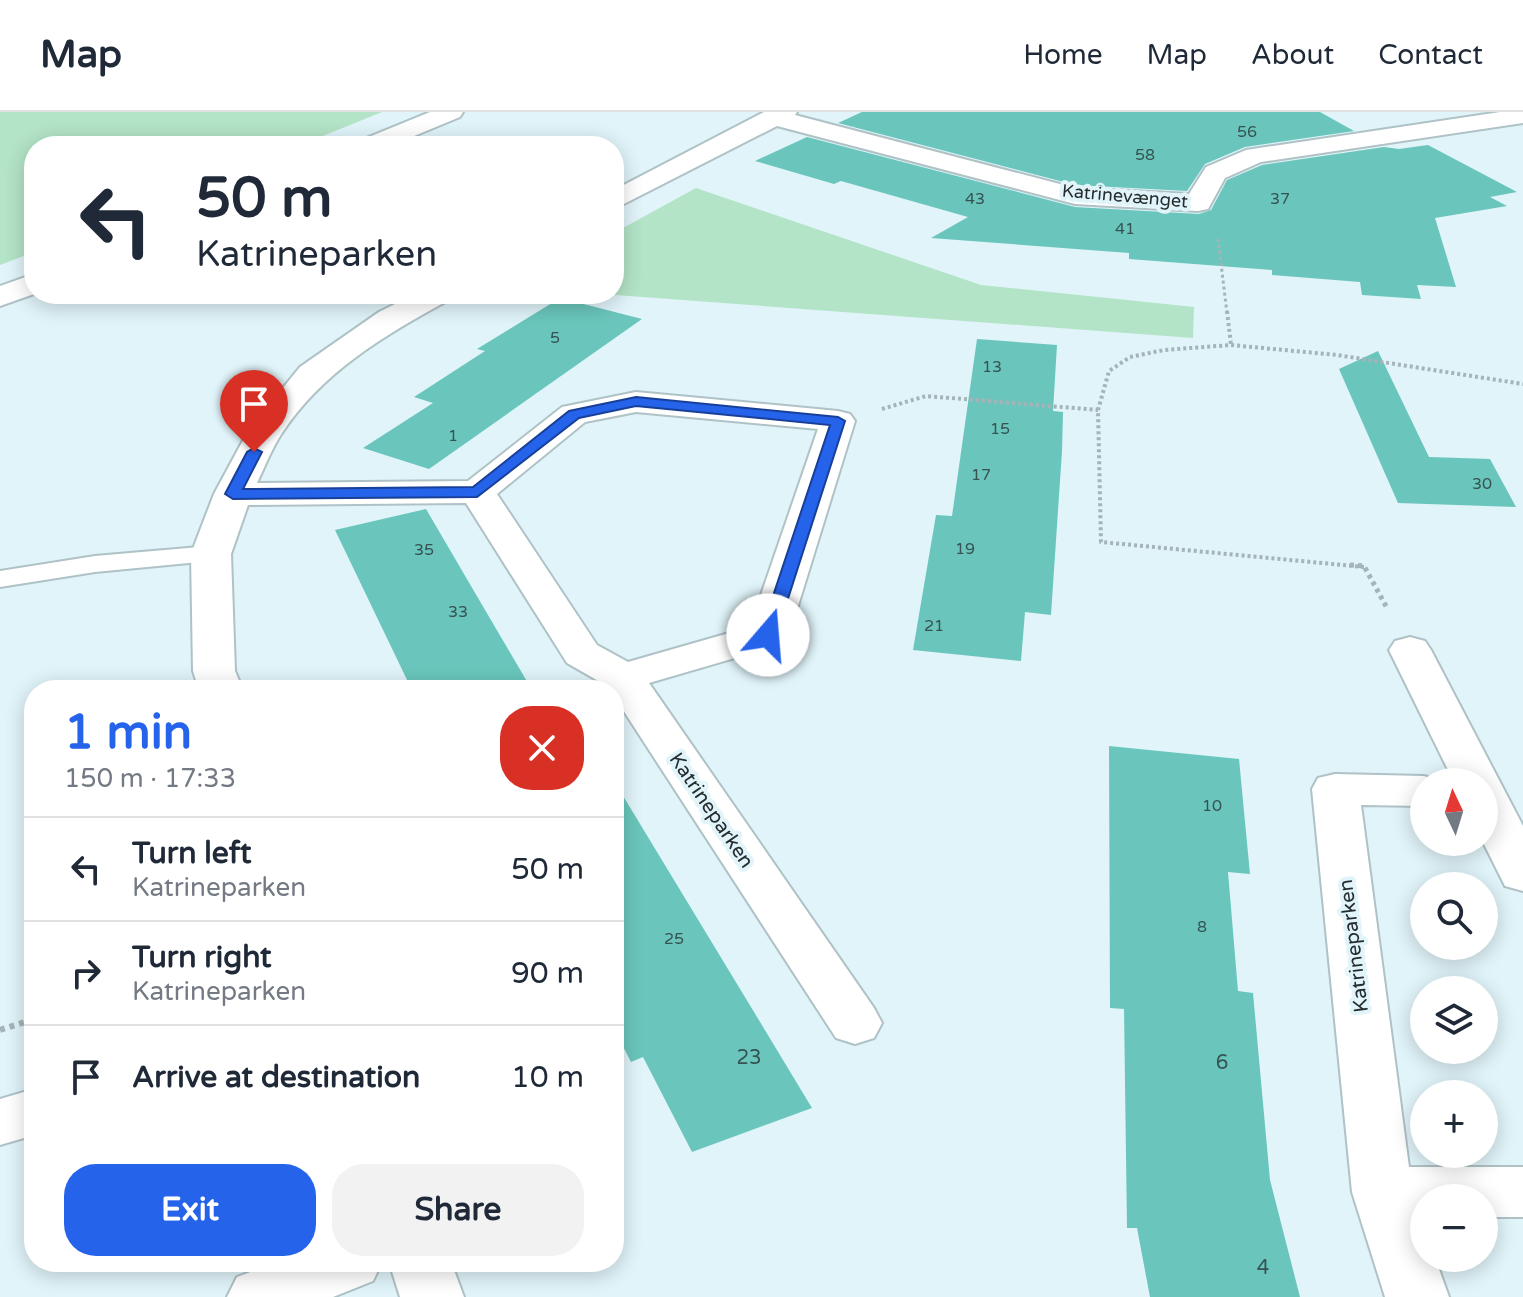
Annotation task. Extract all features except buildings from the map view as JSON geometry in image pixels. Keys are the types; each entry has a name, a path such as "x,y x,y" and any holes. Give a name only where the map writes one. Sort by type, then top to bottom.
{"street":[{"path":"392,136 451,112"},
{"path":"624,196 779,114"},
{"name":"Katrinevænget","path":"779,114 1075,196 1198,203 1215,173 1255,155 1523,116"},
{"path":"0,297 24,287"},
{"path":"217,680 214,671 211,554 233,494 265,431 312,374 390,319 419,304"},
{"path":"233,494 477,492 574,414 636,402 838,421 768,635 623,677"},
{"name":"Katrineparken","path":"477,492 582,654 623,677 855,1023"},
{"path":"1410,650 1470,768"},
{"name":"Katrineparken","path":"1410,791 1335,789 1382,1192 1417,1297"},
{"path":"1498,824 1523,874"},
{"path":"0,1122 24,1115"},
{"path":"1382,1192 1523,1192"},
{"path":"259,1297 325,1272"},
{"path":"423,1272 432,1297"}],"lane":[{"path":"0,579 95,564 211,554"}],"path":[{"path":"1198,203 1216,222 1231,345"},
{"path":"1410,650 1364,566 1101,542 1098,410 1109,371 1130,357 1164,350 1231,345 1337,355 1523,384"},
{"path":"838,421 926,396 1098,410"},
{"path":"0,1030 24,1022"}],"green space":[{"path":"0,112 382,112 323,136 24,136 24,256 0,265"},
{"path":"696,188 981,285 1194,307 1193,338 624,296 624,228"}],"route":[{"path":"254,452 233,494 477,492 574,414 636,402 838,421 768,635"}]}
